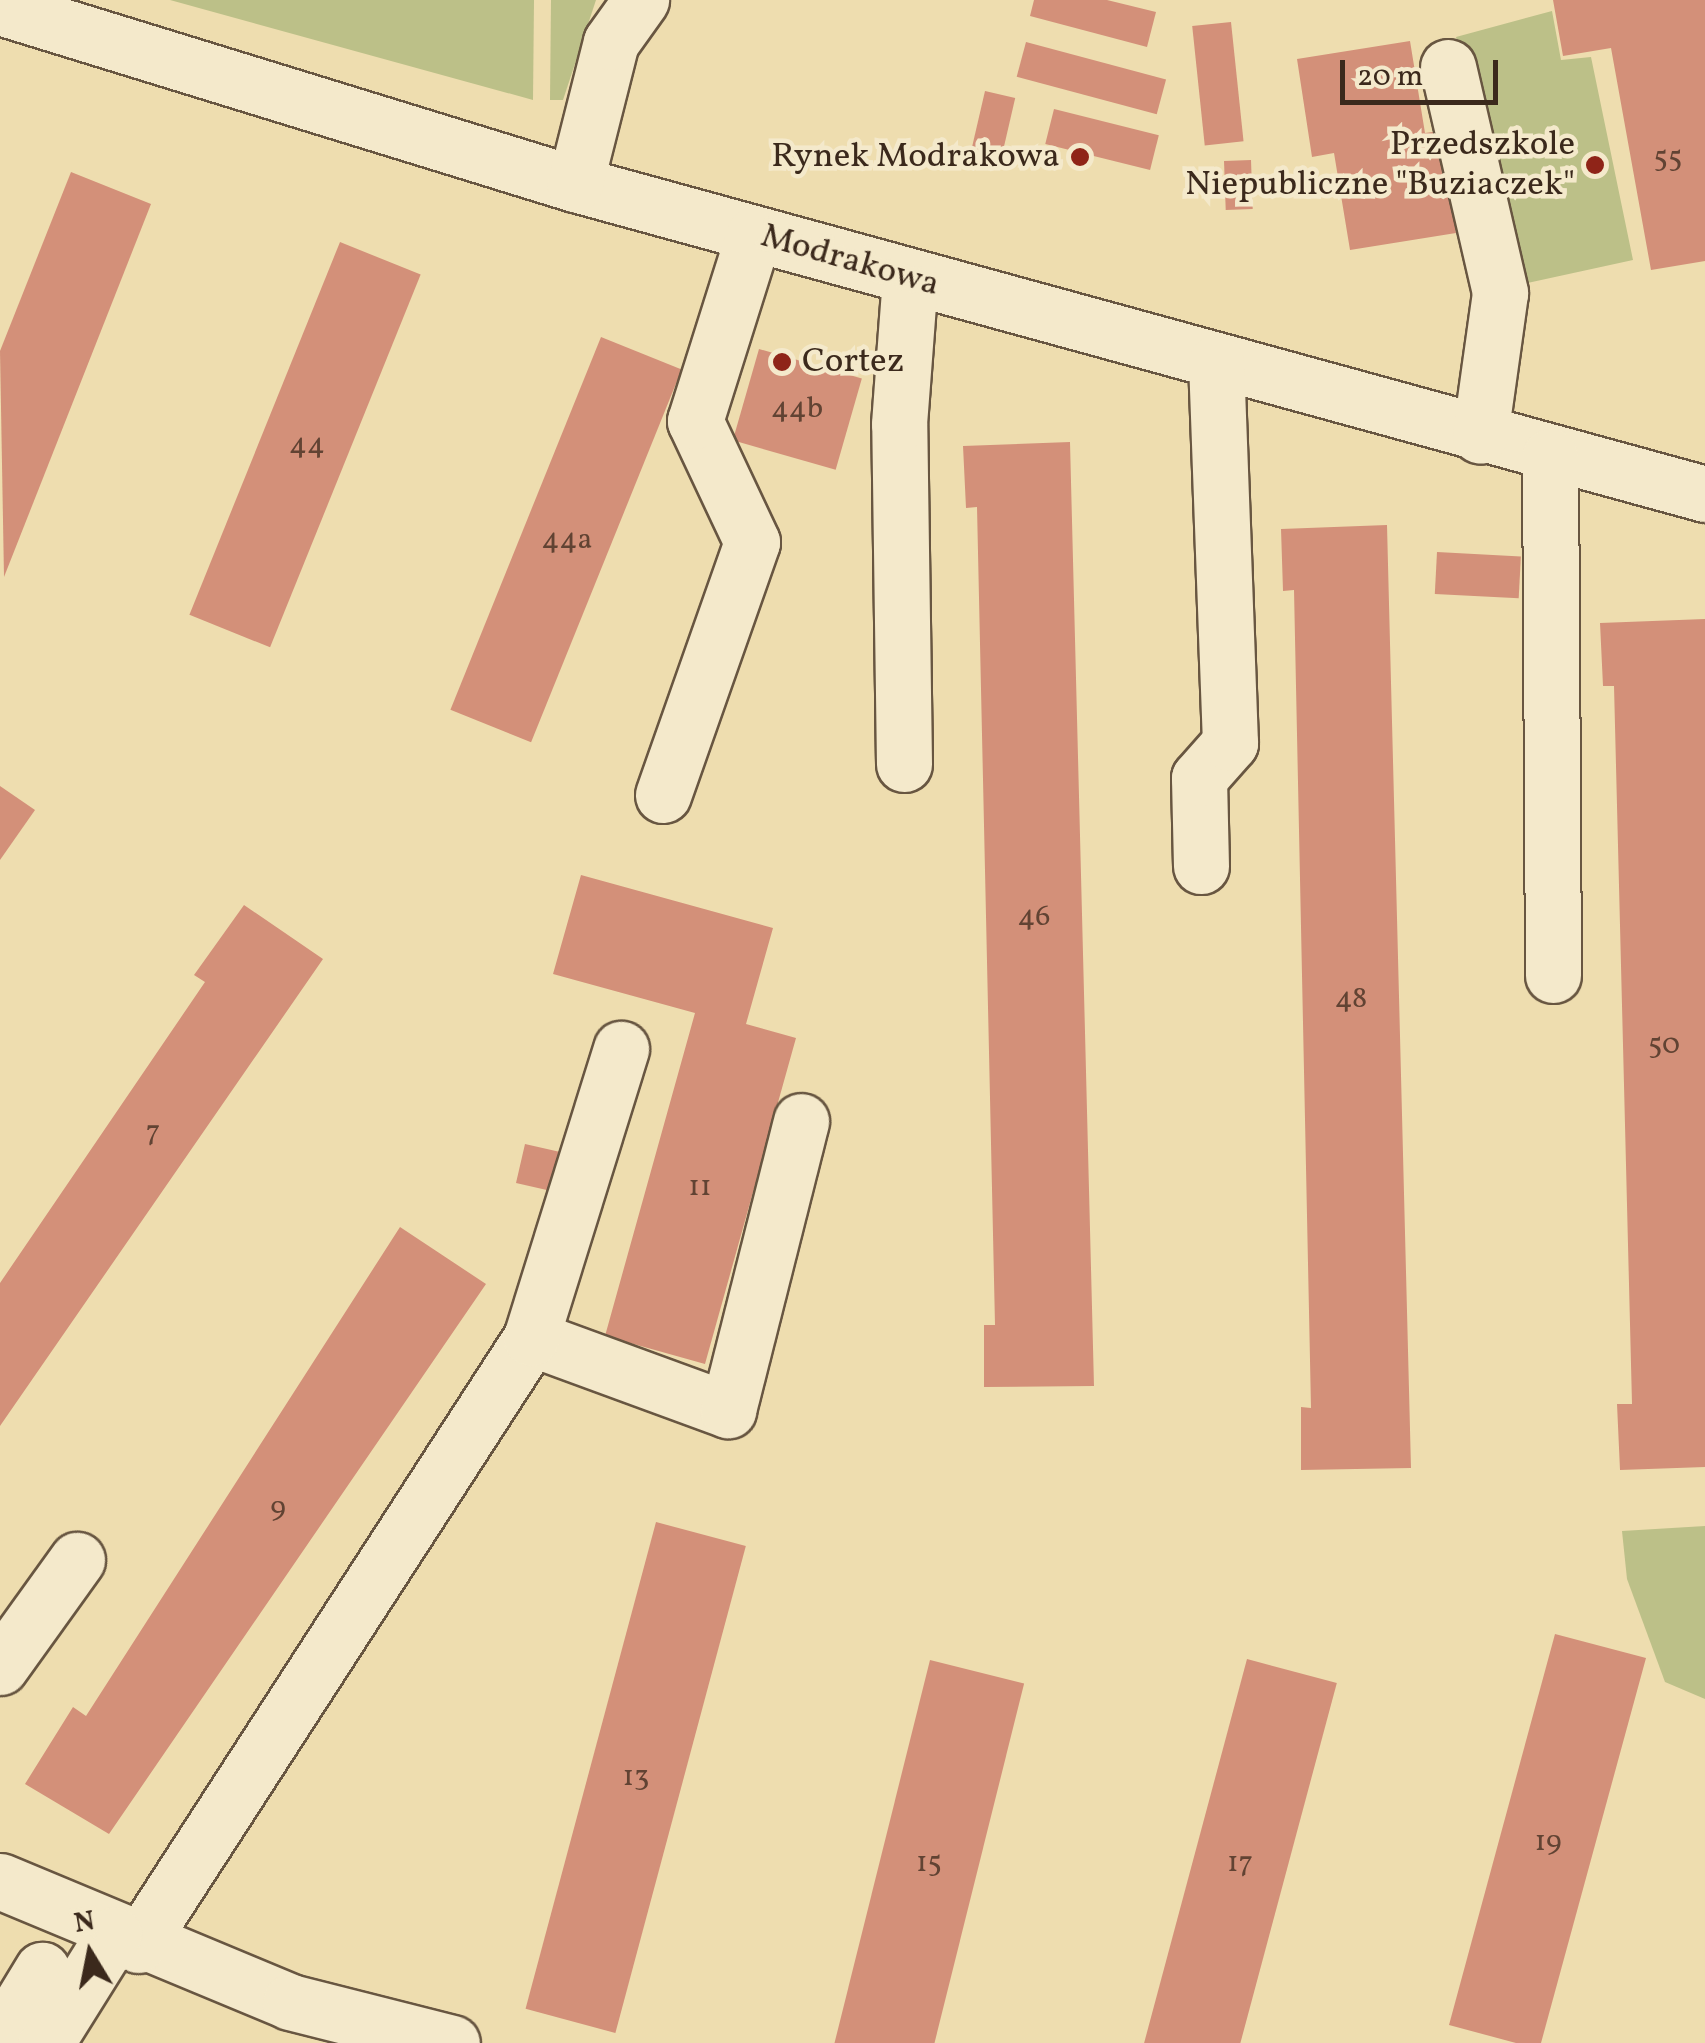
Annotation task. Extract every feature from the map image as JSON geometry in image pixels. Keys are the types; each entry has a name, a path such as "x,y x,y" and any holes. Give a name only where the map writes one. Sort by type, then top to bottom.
{"street":[{"path":"576,184 611,42 641,0"},
{"name":"Modrakowa","path":"0,7 576,184 1550,456 1705,494"},
{"path":"1448,66 1500,293 1480,436"},
{"path":"663,795 752,542 696,421 754,234"},
{"path":"904,764 899,424 910,277"},
{"path":"1201,866 1199,778 1230,742 1216,362"},
{"path":"1550,456 1553,975"},
{"path":"46,2043 126,1940 531,1338 621,1049"},
{"path":"531,1338 728,1410 800,1122"},
{"path":"0,1667 76,1560"},
{"path":"0,1881 126,1940 290,2002 452,2043"},
{"path":"0,2038 42,1970"}],"green space":[{"path":"170,0 534,0 533,100"},
{"path":"551,0 596,0 563,100 550,100"},
{"path":"1552,11 1561,60 1591,57 1633,260 1518,285 1456,37"},
{"path":"1705,1526 1705,1699 1665,1682 1627,1579 1622,1531"}],"building":[{"path":"1034,0 1107,0 1156,12 1147,47 1030,16"},
{"path":"1553,0 1705,0 1705,261 1651,270 1611,48 1563,56"},
{"path":"1231,22 1244,141 1205,145 1192,26"},
{"path":"1410,41 1425,133 1440,131 1456,233 1350,250 1334,153 1312,157 1297,59"},
{"path":"1026,42 1166,80 1157,114 1017,77"},
{"path":"985,91 1015,98 999,170 968,163"},
{"path":"1054,109 1159,135 1150,170 1045,144"},
{"path":"1251,160 1253,209 1226,210 1224,161"},
{"path":"71,172 151,204 4,577 0,351"},
{"path":"340,242 421,275 270,647 189,615"},
{"path":"601,337 682,370 531,742 450,710"},
{"path":"759,349 862,378 836,470 733,440"},
{"path":"1070,442 1094,1386 984,1387 984,1325 995,1325 977,507 966,508 963,446"},
{"path":"1387,525 1411,1468 1301,1470 1301,1407 1311,1408 1294,590 1283,591 1281,529"},
{"path":"1437,552 1521,556 1519,598 1435,594"},
{"path":"1705,619 1705,1467 1620,1470 1617,1404 1632,1404 1614,686 1603,686 1600,623"},
{"path":"0,786 35,810 0,860"},
{"path":"581,875 773,928 746,1024 796,1038 705,1364 605,1336 695,1013 553,974"},
{"path":"244,905 323,959 0,1426 0,1283 205,982 194,975"},
{"path":"525,1144 559,1152 550,1191 516,1183"},
{"path":"400,1227 486,1284 109,1834 25,1784 73,1707 86,1716"},
{"path":"656,1522 746,1546 615,2033 526,2009"},
{"path":"1555,1634 1646,1658 1541,2043 1516,2043 1449,2025"},
{"path":"1247,1659 1337,1683 1240,2043 1144,2043"},
{"path":"930,1660 1024,1683 934,2043 835,2043"}],"place":[{"name":"Rynek Modrakowa","path":"1080,157"},
{"name":"Przedszkole Niepubliczne \"Buziaczek\"","path":"1595,165"},
{"name":"Cortez","path":"782,362"}]}
